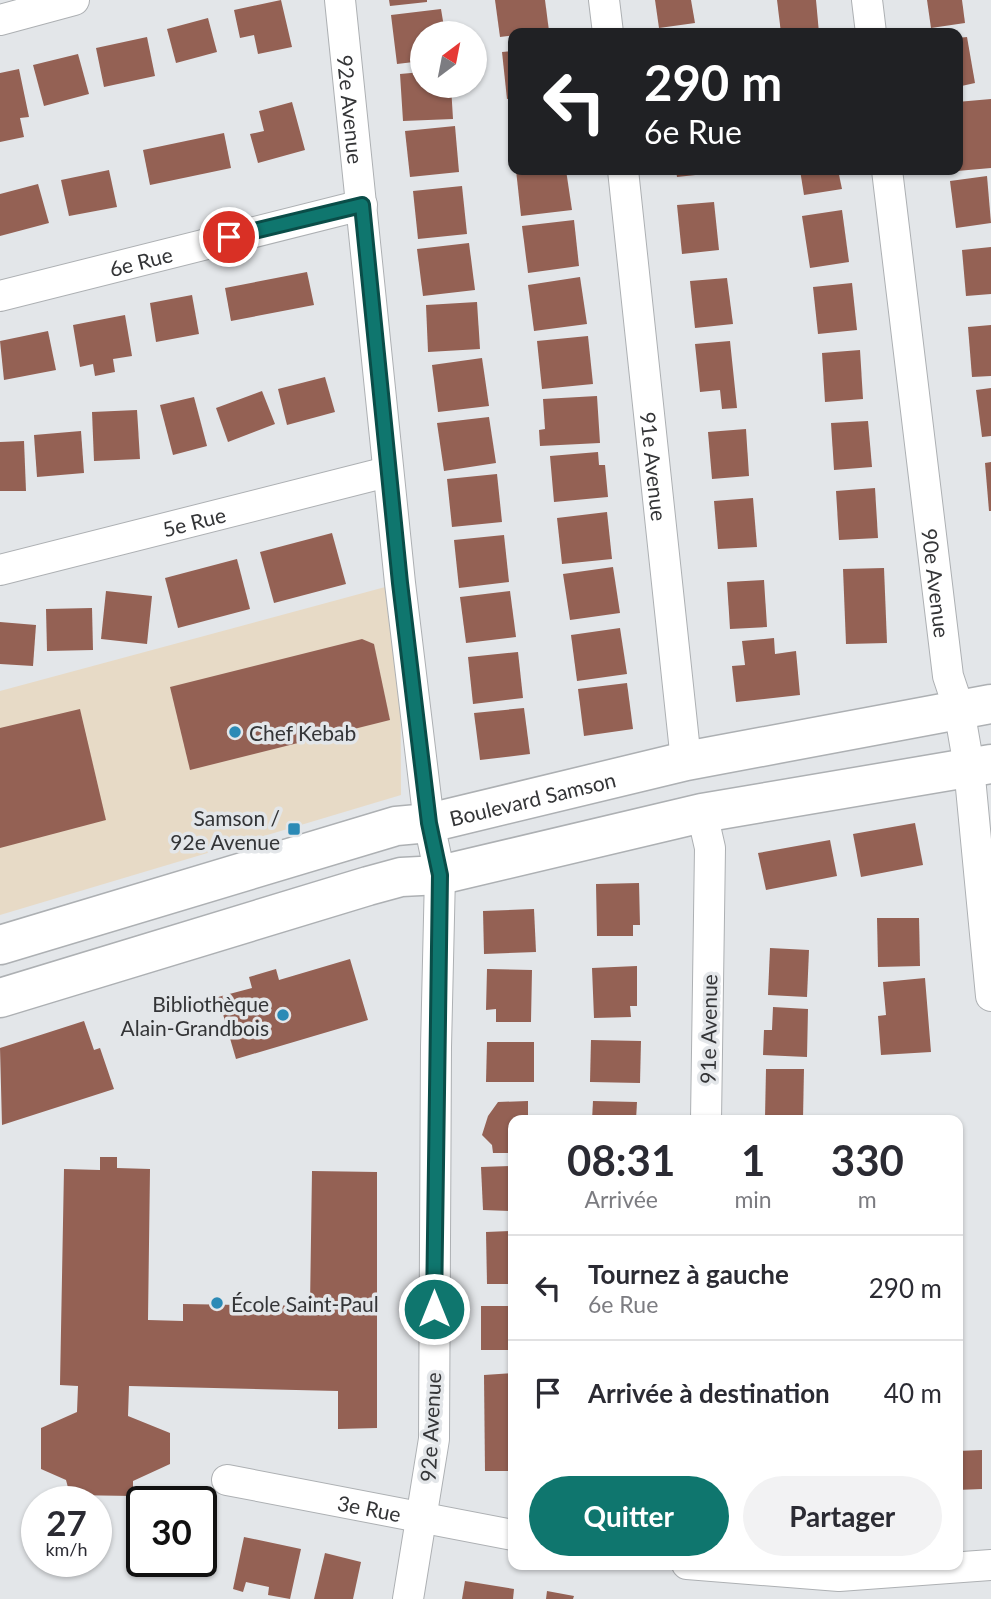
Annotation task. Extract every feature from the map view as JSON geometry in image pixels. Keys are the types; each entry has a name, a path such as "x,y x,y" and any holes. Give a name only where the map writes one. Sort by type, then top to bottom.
{"street":[{"path":"0,20 74,0"},
{"name":"92e Avenue","path":"340,0 387,471 429,823 440,875 436,1047 434,1439 408,1599"},
{"path":"604,0 607,28"},
{"path":"867,0 870,28"},
{"name":"91e Avenue","path":"624,175 686,761"},
{"name":"90e Avenue","path":"888,175 948,676 975,706 991,996"},
{"name":"6e Rue","path":"0,296 362,205"},
{"name":"5e Rue","path":"0,570 387,471"},
{"name":"Boulevard Samson","path":"0,945 396,826 429,823 686,761 975,706"},
{"path":"0,998 401,877 440,875 702,813 980,766"},
{"name":"91e Avenue","path":"702,813 709,848 706,1115"},
{"name":"3e Rue","path":"227,1480 508,1534"},
{"path":"963,1569 991,1565"},
{"path":"728,1570 840,1588 958,1570"}],"shaded area":[{"path":"400,583 401,795 0,915 0,691"}],"building":[{"path":"281,0 292,47 258,54 254,35 240,38 234,10"},
{"path":"389,0 427,0 427,2 390,6"},
{"path":"495,0 545,0 549,28 508,28 508,36 500,37"},
{"path":"655,0 691,0 695,23 659,28"},
{"path":"777,0 816,0 819,28 780,28"},
{"path":"927,0 962,0 965,23 931,28"},
{"path":"441,9 443,21 410,21 410,62 397,64 391,15"},
{"path":"208,18 217,52 176,63 167,29"},
{"path":"147,37 155,76 104,87 96,48"},
{"path":"963,37 967,37 975,83 963,86"},
{"path":"508,51 507,99 502,52"},
{"path":"78,54 89,94 44,106 33,65"},
{"path":"19,69 29,117 20,118 24,137 0,142 0,73"},
{"path":"410,73 410,98 452,98 453,119 403,121 400,74"},
{"path":"991,99 991,168 963,170 963,101"},
{"path":"292,102 305,150 258,163 250,134 264,131 259,111"},
{"path":"455,126 459,172 410,177 405,131"},
{"path":"224,133 231,168 150,185 143,150"},
{"path":"109,170 117,207 69,216 61,180"},
{"path":"517,175 567,175 572,210 521,216"},
{"path":"801,175 839,175 842,189 804,195"},
{"path":"987,176 991,223 956,228 950,181"},
{"path":"38,184 49,223 0,236 0,194"},
{"path":"462,186 467,234 418,239 413,191"},
{"path":"714,202 719,250 682,254 677,205"},
{"path":"842,210 849,262 810,268 802,216"},
{"path":"574,220 579,266 528,273 522,226"},
{"path":"469,243 475,290 423,296 417,249"},
{"path":"991,247 991,294 966,296 962,250"},
{"path":"307,272 314,305 231,321 225,288"},
{"path":"580,277 587,324 534,331 528,285"},
{"path":"727,278 733,324 695,328 690,281"},
{"path":"852,283 857,330 818,334 813,287"},
{"path":"192,295 199,334 156,342 150,303"},
{"path":"477,302 480,349 428,352 426,305"},
{"path":"125,315 132,356 113,359 115,372 95,376 93,364 80,367 73,325"},
{"path":"991,325 991,376 972,377 968,327"},
{"path":"48,331 56,370 4,380 0,341"},
{"path":"588,336 593,384 542,389 537,341"},
{"path":"730,341 737,408 722,409 720,390 700,392 695,344"},
{"path":"860,350 863,399 825,402 822,353"},
{"path":"482,358 489,406 438,412 432,365"},
{"path":"325,377 335,412 287,425 278,389"},
{"path":"991,388 991,436 982,437 976,390"},
{"path":"262,391 275,424 228,442 216,408"},
{"path":"597,396 600,443 540,446 539,430 545,429 543,399"},
{"path":"194,397 207,446 173,455 160,405"},
{"path":"137,410 140,459 94,461 92,412"},
{"path":"489,417 496,463 444,471 437,423"},
{"path":"868,421 872,467 834,470 831,423"},
{"path":"746,429 749,476 712,479 708,432"},
{"path":"81,431 84,473 37,477 34,435"},
{"path":"24,441 26,491 0,491 0,442"},
{"path":"598,452 599,465 605,465 608,497 554,502 550,456"},
{"path":"991,462 991,511 989,511 985,463"},
{"path":"497,474 502,522 452,527 447,479"},
{"path":"875,488 878,538 839,540 836,491"},
{"path":"753,498 757,547 718,549 714,501"},
{"path":"607,512 612,559 562,564 557,518"},
{"path":"332,533 346,584 274,603 260,552"},
{"path":"504,535 509,582 459,588 454,540"},
{"path":"237,559 250,609 178,628 165,578"},
{"path":"613,567 620,613 570,620 563,574"},
{"path":"884,568 887,643 846,644 843,569"},
{"path":"764,580 767,627 730,629 727,582"},
{"path":"106,591 152,596 147,644 101,639"},
{"path":"510,591 516,637 466,643 460,597"},
{"path":"92,608 93,650 47,651 46,609"},
{"path":"0,622 36,625 33,666 0,664"},
{"path":"620,628 627,674 577,681 571,635"},
{"path":"774,638 775,654 796,651 800,695 736,702 732,666 745,665 742,641"},
{"path":"362,639 374,644 390,720 190,770 170,687"},
{"path":"518,652 523,698 473,704 468,657"},
{"path":"627,683 633,729 584,736 578,689"},
{"path":"524,708 530,754 480,760 474,713"},
{"path":"80,709 106,820 0,848 0,728"},
{"path":"915,823 923,865 861,877 853,834"},
{"path":"830,840 837,876 766,890 758,853"},
{"path":"639,883 640,925 633,925 633,936 597,936 596,884"},
{"path":"534,909 536,952 484,954 483,911"},
{"path":"877,918 919,918 920,966 878,967"},
{"path":"770,948 809,950 807,997 768,995"},
{"path":"350,959 368,1020 236,1059 218,997 252,988 249,977 276,969 279,980"},
{"path":"637,966 637,1006 630,1006 631,1017 594,1018 592,968"},
{"path":"487,969 532,970 531,1022 496,1022 496,1009 486,1010"},
{"path":"925,978 931,1052 881,1055 878,1016 886,1015 883,982"},
{"path":"773,1007 808,1009 807,1057 763,1055 764,1030 772,1030"},
{"path":"84,1021 94,1050 100,1048 114,1089 2,1125 0,1048"},
{"path":"591,1040 641,1041 640,1083 590,1082"},
{"path":"487,1042 534,1042 534,1082 486,1082"},
{"path":"766,1069 804,1069 803,1115 765,1115"},
{"path":"528,1101 528,1115 508,1115 508,1153 493,1153 492,1145 482,1135 488,1116 498,1102"},
{"path":"593,1101 637,1102 636,1115 592,1115"},
{"path":"100,1157 117,1157 117,1168 150,1169 148,1320 183,1321 183,1304 310,1306 312,1171 377,1172 377,1428 338,1429 338,1391 129,1386 128,1416 170,1433 170,1464 133,1481 133,1486 126,1486 126,1496 112,1496 112,1486 68,1486 66,1480 41,1469 41,1428 77,1412 78,1386 60,1385 64,1169 100,1170"},
{"path":"508,1166 508,1211 483,1210 481,1167"},
{"path":"508,1231 508,1284 487,1284 486,1232"},
{"path":"481,1306 508,1306 508,1350 481,1350"},
{"path":"508,1373 508,1471 485,1471 484,1375"},
{"path":"982,1450 982,1489 963,1490 963,1451"},
{"path":"244,1537 301,1549 290,1599 268,1595 269,1587 246,1582 243,1592 233,1589"},
{"path":"325,1553 361,1562 353,1599 314,1599"},
{"path":"465,1581 514,1589 513,1599 462,1599"},
{"path":"547,1591 574,1596 573,1599 546,1599"}],"place":[{"name":"Chef Kebab","path":"235,732"},
{"name":"Samson / 92e Avenue","path":"294,829"},
{"name":"Bibliothèque Alain-Grandbois","path":"283,1015"},
{"name":"École Saint-Paul","path":"217,1303"}],"route":[{"path":"229,237 362,205 400,583 429,823 440,875 434,1309"}]}
